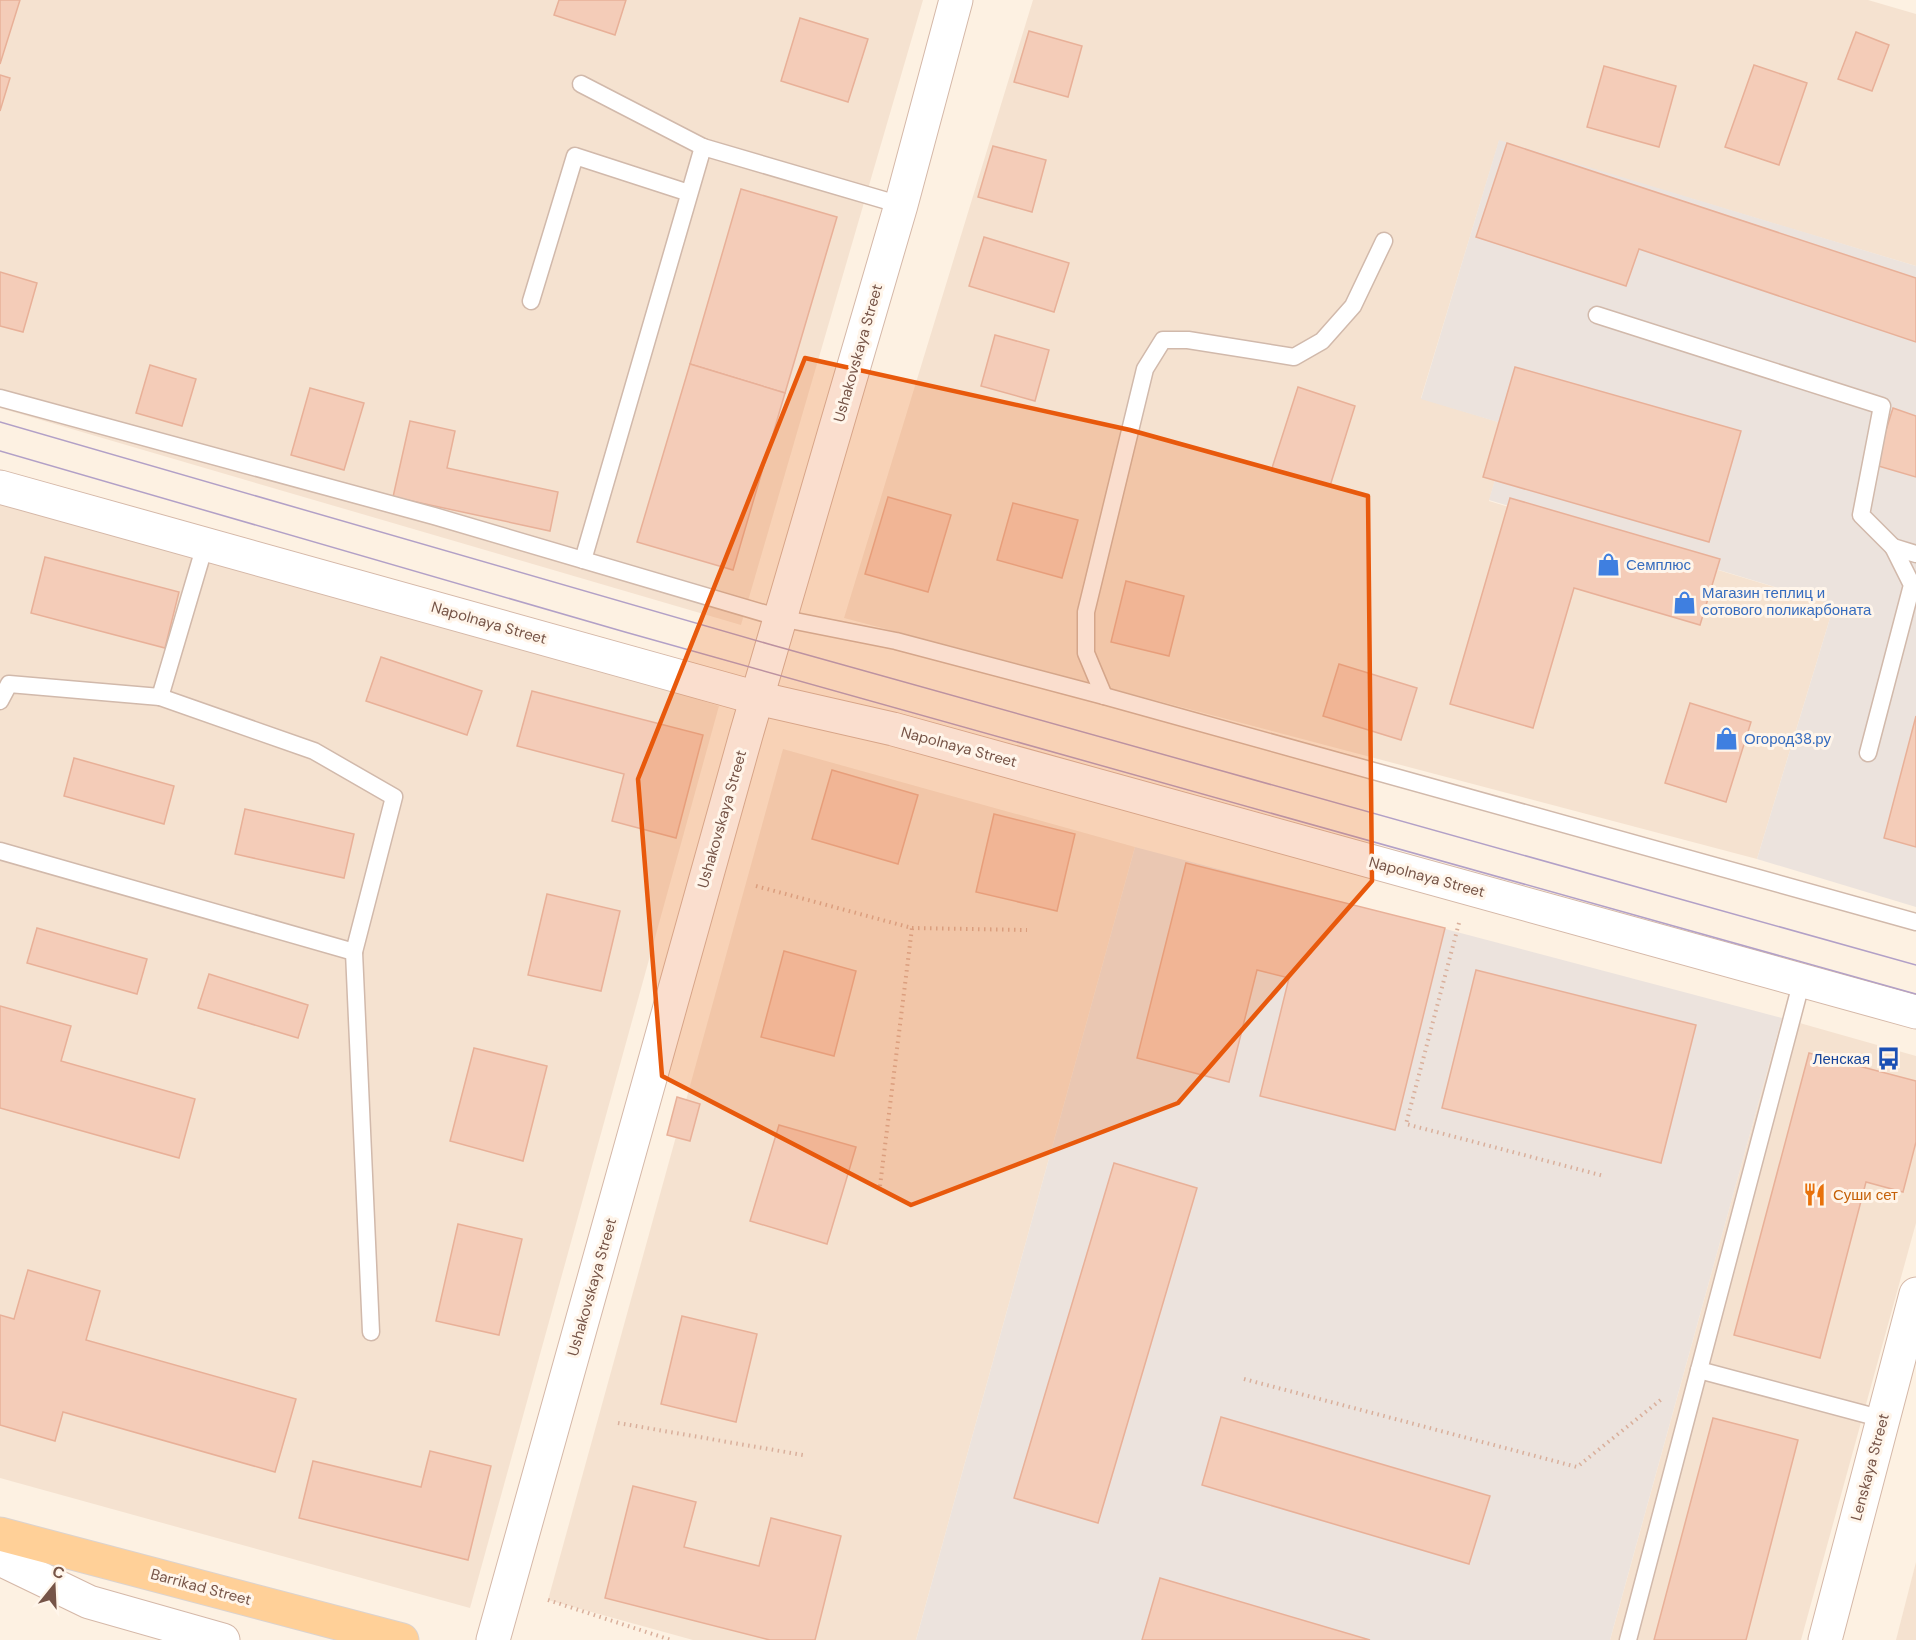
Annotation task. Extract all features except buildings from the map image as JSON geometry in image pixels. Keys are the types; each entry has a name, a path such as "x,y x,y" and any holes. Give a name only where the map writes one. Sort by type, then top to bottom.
{"main road":[{"name":"Barrikad Street","path":"0,1534 402,1640"}],"street":[{"name":"Ushakovskaya Street","path":"493,1640 757,698 901,205 956,0"},
{"name":"Napolnaya Street","path":"0,487 757,698 893,729 1916,1012"},
{"name":"Lenskaya Street","path":"1825,1640 1916,1294"},
{"path":"0,1559 89,1602 223,1640"}],"lane":[{"path":"581,84 703,147 901,205"},
{"path":"583,561 703,147"},
{"path":"531,301 575,156 689,193"},
{"path":"1104,696 1086,653 1086,612 1145,369 1163,340 1188,340 1294,357 1322,341 1353,306 1384,241"},
{"path":"1597,315 1882,406 1861,515 1893,547 1912,585 1868,753"},
{"path":"0,398 434,516 780,618 896,641 1104,696 1916,922"},
{"path":"160,697 205,544"},
{"path":"1893,547 1916,554"},
{"path":"0,701 9,684 160,697 314,751 394,797 354,951 371,1332"},
{"path":"0,851 354,951"},
{"path":"1628,1640 1802,980"},
{"path":"1699,1370 1883,1419"}],"path":[{"path":"756,886 912,928 1027,930"},
{"path":"1460,922 1406,1124 1604,1176"},
{"path":"880,1186 912,928"},
{"path":"1244,1379 1576,1467 1699,1370"},
{"path":"618,1423 803,1455"},
{"path":"548,1600 671,1640"}],"highlighted area":[{"path":"805,358 1130,430 1368,496 1372,881 1178,1103 911,1205 662,1076 638,779"}],"shaded area":[{"path":"0,0 923,0 741,625 0,408"},
{"path":"1033,0 1868,0 1916,14 1916,266 1499,141 1421,398 1511,426 1489,501 1834,605 1757,859 844,618"},
{"path":"1499,140 1916,266 1916,907 1757,859 1834,605 1489,500 1511,426 1421,399"},
{"path":"0,498 205,545 719,706 470,1608 0,1478"},
{"path":"783,749 1135,847 916,1640 693,1640 548,1600"},
{"path":"1135,847 1782,1018 1610,1640 916,1640"},
{"path":"1782,1018 1916,1056 1916,1223 1801,1640 1610,1640"},
{"path":"1916,1562 1916,1640 1896,1640"}],"tram line":[{"path":"0,422 772,645 1916,965"},
{"path":"0,451 625,632 1916,994"}],"place":[{"name":"Семплюс","path":"1608,565"},
{"name":"Магазин теплиц и сотового поликарбоната","path":"1684,602"},
{"name":"Огород38.ру","path":"1726,739"},
{"name":"Ленская","path":"1888,1059"},
{"name":"Суши сет","path":"1815,1195"}]}
